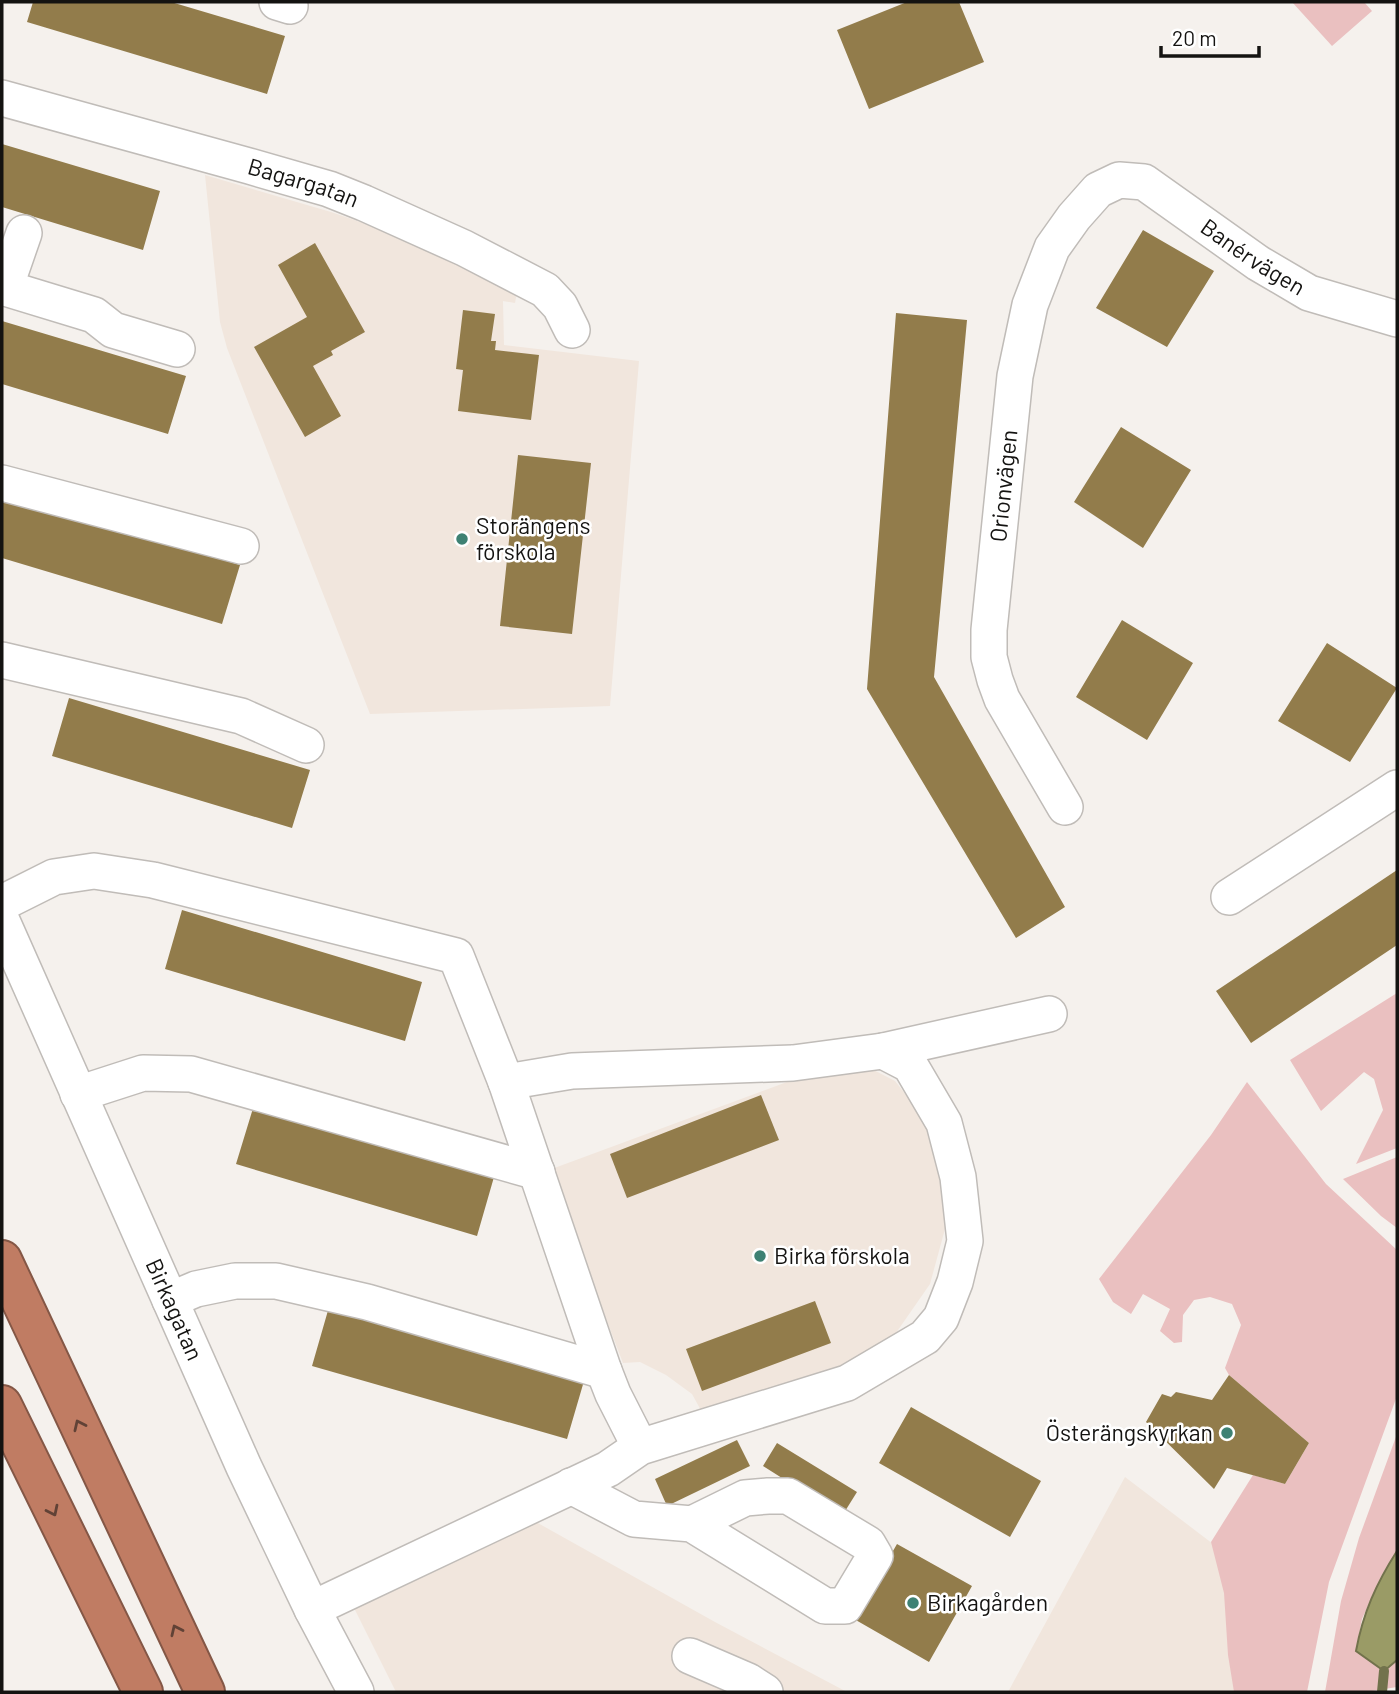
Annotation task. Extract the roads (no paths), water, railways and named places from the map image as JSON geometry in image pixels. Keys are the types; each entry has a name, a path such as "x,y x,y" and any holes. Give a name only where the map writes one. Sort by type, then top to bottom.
{"highway":[{"path":"2,1260 205,1692"},
{"path":"2,1405 143,1692"}],"street":[{"name":"Bagargatan","path":"2,98 329,189 364,203 464,248 545,290 560,306 572,330"},
{"name":"Banérvägen","path":"1119,180 1144,182 1258,264 1309,293 1397,319"},
{"name":"Orionvägen","path":"1065,807 1003,699 989,657 989,630 1015,376 1030,305 1052,248 1074,217 1098,190 1119,180"},
{"path":"24,233 3,287 94,315 113,330 177,349"},
{"path":"2,483 241,546"},
{"path":"2,660 241,716 306,745"},
{"path":"1229,897 1397,788"},
{"path":"2,903 54,877 94,871 153,880 456,956 506,1082 604,1371 640,1447"},
{"name":"Birkagatan","path":"2,921 244,1467 312,1609 356,1692"},
{"path":"506,1082 572,1071 793,1063 883,1051 1049,1014"},
{"path":"312,1609 608,1469 640,1447 847,1383 925,1337 942,1318 955,1282 965,1241 958,1177 944,1123 911,1066 883,1051"},
{"path":"78,1094 143,1073 191,1074 537,1172"},
{"path":"170,1300 196,1289 235,1281 276,1280 367,1302 604,1371"},
{"path":"571,1486 634,1519 692,1524 825,1606 845,1606 875,1556 868,1544 788,1496 746,1498 692,1524"},
{"path":"690,1656 748,1681 765,1692"}],"waterway":[{"path":"1382,1692 1384,1671"}],"place":[{"name":"Storängens förskola","path":"462,539"},
{"name":"Birka förskola","path":"760,1256"},
{"name":"Österängskyrkan","path":"1227,1433"},
{"name":"Birkagården","path":"913,1603"}]}
